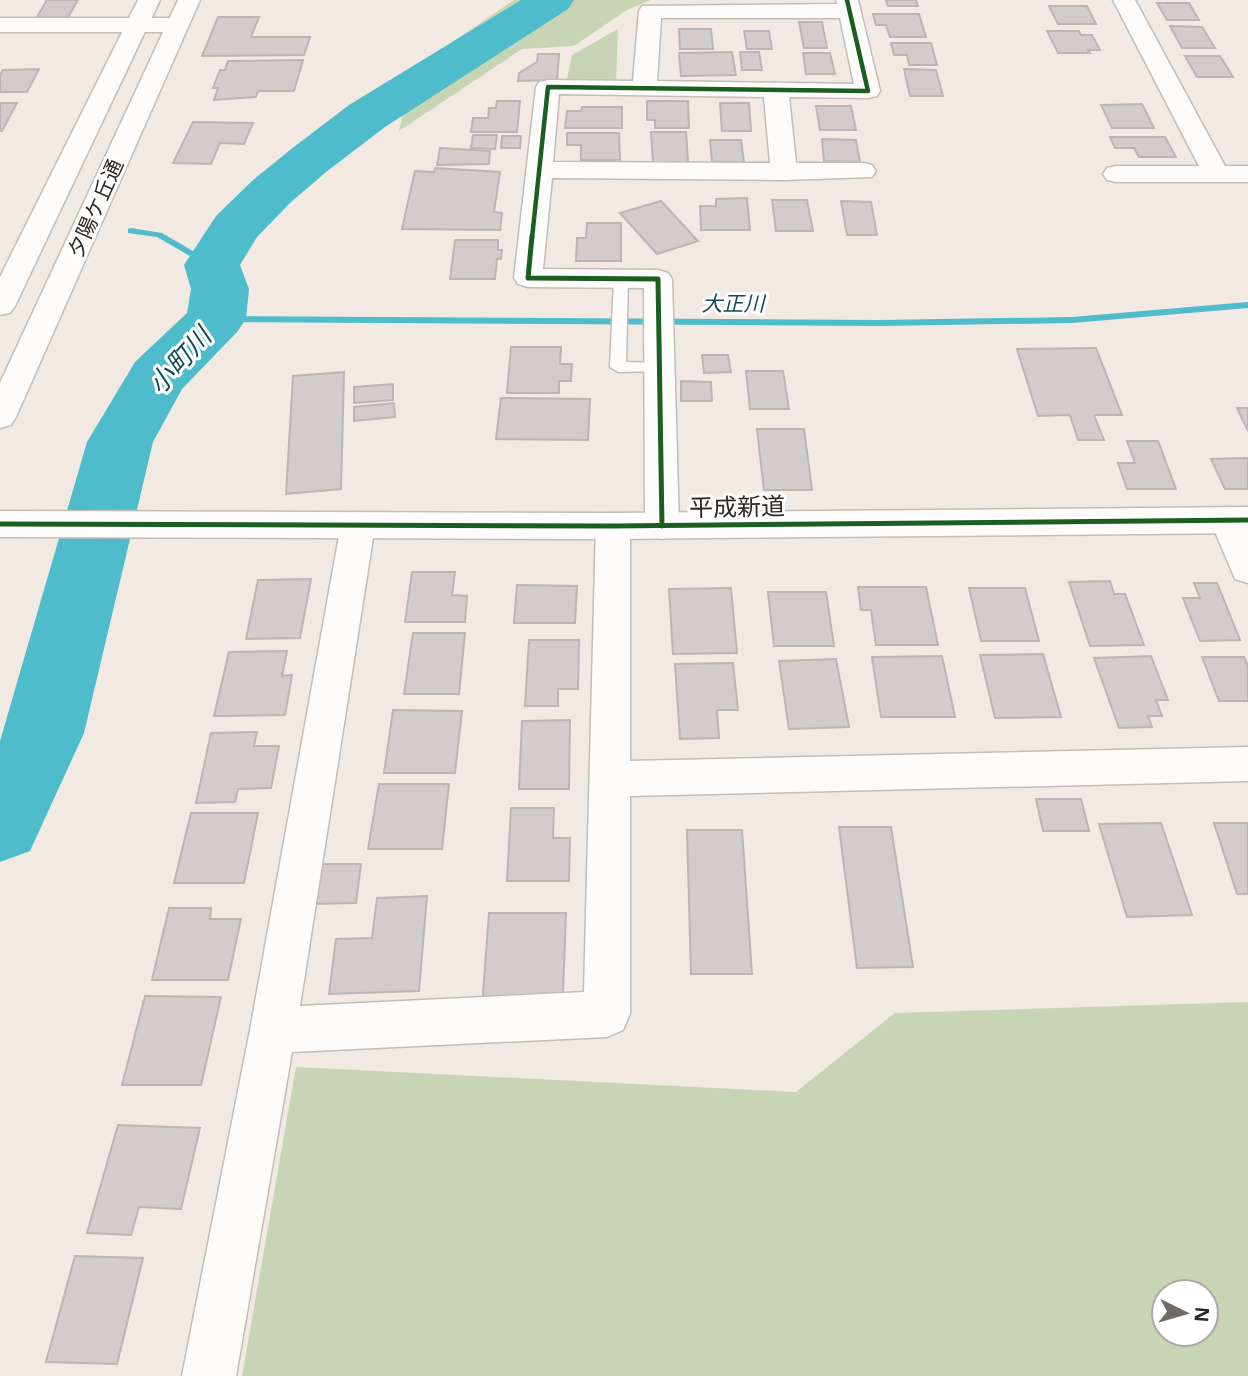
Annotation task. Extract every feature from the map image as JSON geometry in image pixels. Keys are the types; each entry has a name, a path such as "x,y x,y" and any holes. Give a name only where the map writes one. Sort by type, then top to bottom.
{"street":[{"name":"夕陽ケ丘通","path":"0,306 149,0"},
{"name":"夕陽ケ丘通","path":"0,417 189,0"},
{"path":"1124,0 1216,174"},
{"path":"645,88 650,11 848,6 868,91 548,87 528,278 621,292 658,279 662,526"},
{"path":"0,25 178,25"},
{"path":"776,90 784,172"},
{"path":"538,170 863,171"},
{"path":"1116,174 1248,174"},
{"path":"1237,520 1248,569"},
{"name":"平成新道","path":"10,524 662,526 1237,520"},
{"path":"209,1376 273,1030 358,525"},
{"path":"273,1030 607,1014 612,779 613,526"},
{"path":"612,779 1248,764"}],"lane":[{"path":"621,292 618,367 659,354"}],"green space":[{"path":"514,0 651,0 627,10 574,46 522,49 399,131 414,68"},
{"path":"618,29 616,84 566,84 572,55"},
{"path":"1248,1002 1248,1376 242,1376 296,1067 796,1092 895,1013"}],"building":[{"path":"47,0 78,0 68,17 37,17"},
{"path":"886,0 916,0 918,6 888,6"},
{"path":"1157,3 1189,3 1199,20 1167,20"},
{"path":"1049,6 1087,6 1096,24 1058,24"},
{"path":"873,14 919,14 926,37 890,37 886,25 876,25"},
{"path":"218,17 259,17 251,37 310,37 304,55 202,56"},
{"path":"799,22 822,22 827,48 804,48"},
{"path":"1170,26 1202,27 1215,48 1182,48"},
{"path":"679,29 711,29 713,49 680,49"},
{"path":"744,31 769,31 772,49 747,49"},
{"path":"1047,31 1079,31 1081,35 1092,35 1100,50 1088,50 1090,53 1058,53"},
{"path":"891,43 931,43 937,65 909,65 907,55 894,55"},
{"path":"732,52 736,75 681,76 679,53"},
{"path":"740,52 759,52 762,70 742,70"},
{"path":"803,53 830,53 835,74 806,74"},
{"path":"538,54 559,54 557,80 518,81 519,73 537,62"},
{"path":"1185,56 1220,56 1233,77 1197,77"},
{"path":"303,60 294,91 258,91 256,97 214,100 218,88 213,88 220,70 225,70 228,61"},
{"path":"39,69 27,92 0,92 0,75 3,70"},
{"path":"904,69 936,70 943,96 910,96"},
{"path":"497,101 520,101 517,132 471,132 473,118 488,118 489,108 496,108"},
{"path":"647,101 688,101 689,128 655,128 655,120 647,120"},
{"path":"0,103 17,103 2,131 0,131"},
{"path":"720,103 749,103 751,131 722,131"},
{"path":"1142,104 1154,128 1112,128 1101,105"},
{"path":"816,106 851,106 856,130 820,130"},
{"path":"582,107 622,107 622,128 565,128 567,111 581,111"},
{"path":"193,122 253,123 244,144 220,143 211,164 173,163"},
{"path":"651,132 686,132 688,162 653,163"},
{"path":"567,133 619,133 620,160 581,160 581,145 567,145"},
{"path":"473,135 497,135 495,149 471,148"},
{"path":"502,136 521,136 520,148 501,148"},
{"path":"1110,137 1165,137 1176,157 1139,157 1134,148 1115,148"},
{"path":"822,139 856,140 860,162 824,161"},
{"path":"710,140 741,140 744,162 712,162"},
{"path":"440,148 490,151 489,164 437,165"},
{"path":"435,168 500,172 494,212 502,213 500,230 402,229 415,171 434,172"},
{"path":"747,198 750,230 701,230 700,206 716,206 716,199"},
{"path":"772,200 807,200 813,231 776,231"},
{"path":"661,201 698,241 657,254 620,213"},
{"path":"841,201 871,202 877,235 847,235"},
{"path":"587,223 621,223 621,261 576,261 577,238 586,238"},
{"path":"455,240 498,240 498,250 502,250 501,259 497,259 495,279 450,279"},
{"path":"511,347 561,347 560,364 572,364 571,381 559,381 559,393 507,393"},
{"path":"1096,348 1122,415 1094,415 1104,440 1078,440 1070,415 1038,416 1017,349"},
{"path":"702,355 728,355 731,372 704,373"},
{"path":"746,371 783,371 789,409 750,409"},
{"path":"344,372 341,489 286,494 293,376"},
{"path":"681,381 711,382 712,401 681,401"},
{"path":"393,384 393,400 354,403 354,387"},
{"path":"501,398 590,399 588,440 496,439"},
{"path":"394,403 395,417 354,421 354,407"},
{"path":"1237,408 1248,408 1248,431"},
{"path":"757,429 804,429 812,490 764,490"},
{"path":"1127,441 1158,441 1176,489 1127,489 1118,463 1135,463"},
{"path":"1248,458 1248,489 1225,489 1211,459"},
{"path":"412,572 455,572 452,595 467,596 465,622 405,622"},
{"path":"311,579 300,638 246,639 258,580"},
{"path":"1110,581 1114,594 1125,594 1144,645 1090,646 1069,582"},
{"path":"1194,583 1217,583 1240,640 1200,641 1183,598 1200,598"},
{"path":"517,585 577,586 575,623 514,623"},
{"path":"858,587 926,587 938,645 876,645 871,610 861,610"},
{"path":"731,588 737,653 673,654 669,589"},
{"path":"969,588 1025,588 1039,641 981,641"},
{"path":"768,592 826,592 834,646 774,646"},
{"path":"413,633 465,633 459,694 404,694"},
{"path":"529,640 579,640 578,689 558,689 558,706 525,706"},
{"path":"287,651 282,676 292,675 285,715 214,716 229,652"},
{"path":"1043,654 1061,717 995,718 980,655"},
{"path":"942,656 955,717 881,717 872,657"},
{"path":"1151,656 1168,700 1156,700 1162,716 1148,716 1152,727 1119,728 1094,658"},
{"path":"1202,657 1244,657 1248,666 1248,701 1219,701"},
{"path":"836,659 849,727 789,729 779,661"},
{"path":"733,663 738,710 717,710 719,738 680,739 675,664"},
{"path":"393,710 462,711 455,773 384,773"},
{"path":"570,720 569,789 519,789 522,721"},
{"path":"257,732 254,746 279,746 271,788 238,789 235,802 196,803 211,733"},
{"path":"379,784 449,784 442,849 368,849"},
{"path":"1036,799 1081,799 1089,831 1043,831"},
{"path":"511,808 554,808 553,838 570,838 569,881 507,881"},
{"path":"191,813 258,813 244,883 174,883"},
{"path":"1161,823 1192,915 1127,917 1099,824"},
{"path":"1214,823 1248,823 1248,894 1237,894"},
{"path":"839,827 891,827 913,967 857,968"},
{"path":"687,830 742,830 752,974 691,974"},
{"path":"320,864 361,864 356,903 313,904"},
{"path":"427,896 419,991 329,994 336,939 372,938 377,898"},
{"path":"169,908 211,908 210,919 241,919 228,980 152,980"},
{"path":"489,913 566,913 562,1020 481,1020"},
{"path":"145,996 221,997 201,1085 122,1085"},
{"path":"118,1125 200,1128 181,1209 139,1207 131,1235 87,1233"},
{"path":"75,1256 143,1258 117,1364 46,1362"}],"waterway":[{"name":"小町川","path":"0,825 44,733 120,442 157,377 216,319 220,289 212,265 235,228 271,192 367,116 552,0"},
{"path":"131,231 159,235 212,265"},
{"name":"大正川","path":"216,319 880,323 1072,320 1248,305"}],"cycle path":[{"path":"662,526 658,279 528,278 548,87 868,91 847,0"},
{"path":"0,524 613,526 1248,520"}]}
